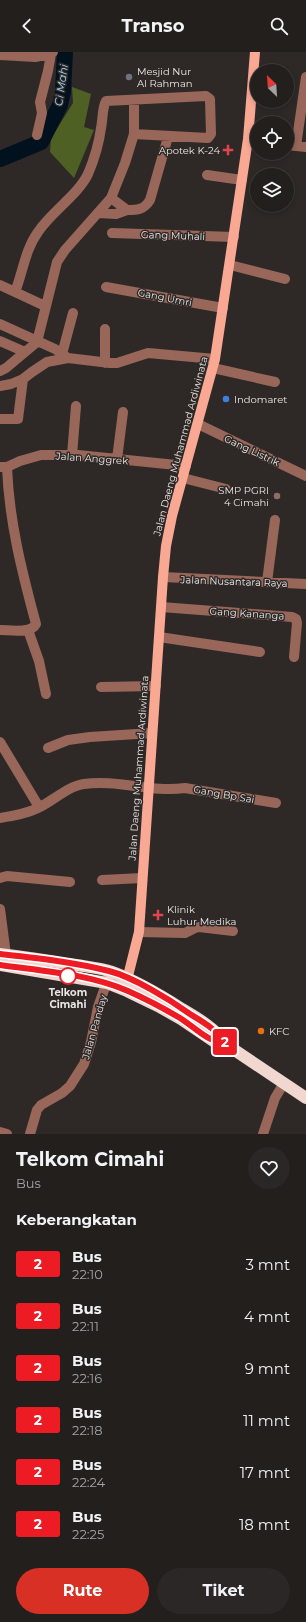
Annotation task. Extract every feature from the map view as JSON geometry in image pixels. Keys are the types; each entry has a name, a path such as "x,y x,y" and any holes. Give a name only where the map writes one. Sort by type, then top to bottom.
{"highway":[{"path":"2,958 46,960 110,971 126,984 185,1010 215,1030 227,1045 306,1098"},
{"path":"2,958 107,983 126,984"}],"main road":[{"name":"Jalan Daeng Muhammad Ardiwinata","path":"254,116 255,52"},
{"name":"Jalan Daeng Muhammad Ardiwinata","path":"126,984 139,932 163,577 171,524 214,363 242,180 250,151"}],"street":[{"path":"0,55 35,57 52,53 40,102 42,113 37,134"},
{"path":"296,146 306,77"},
{"path":"15,292 22,274 27,252 37,233 48,218 79,187 87,176 92,164 101,129 105,102 108,100 208,97 210,99 211,136 208,138 134,134"},
{"path":"0,371 6,368 37,342 57,262 65,250 111,198 125,164 134,134 134,100"},
{"path":"99,213 116,214 126,210 145,208 150,200 168,137"},
{"path":"207,175 242,180"},
{"path":"111,198 126,210"},
{"name":"Gang Muhali","path":"112,233 234,237"},
{"path":"230,265 285,279"},
{"path":"0,285 45,306"},
{"name":"Gang Umri","path":"106,287 223,308"},
{"path":"65,356 73,313"},
{"path":"0,324 65,356 105,363 117,363 148,353 214,363 275,382"},
{"path":"105,329 105,363"},
{"path":"0,341 24,352"},
{"path":"0,386 11,384 22,379 47,362 65,356"},
{"path":"0,419 18,419 22,379"},
{"path":"72,455 76,406"},
{"path":"117,459 123,412"},
{"name":"Gang Listrik","path":"198,424 306,476"},
{"name":"Jalan Anggrek","path":"4,467 41,455 72,455 186,466"},
{"path":"0,630 28,630 33,628 36,624 14,536 4,467"},
{"path":"183,478 226,489"},
{"path":"267,582 275,520"},
{"name":"Jalan Nusantara Raya","path":"163,577 306,584"},
{"name":"Gang Kananga","path":"161,607 292,616 296,619 297,623 294,656"},
{"path":"28,630 39,661 46,694"},
{"path":"159,637 182,639 260,652"},
{"path":"101,687 156,686"},
{"path":"48,748 68,740 152,733"},
{"path":"0,742 39,808"},
{"name":"Gang Bp Sai","path":"0,818 20,815 39,808 74,787 83,784 116,784 173,790 185,788 276,804"},
{"path":"0,878 7,876 70,882"},
{"path":"102,880 142,878"},
{"path":"0,909 2,958"},
{"path":"139,932 184,933 199,927 233,931"},
{"name":"Jalan Panday","path":"30,1134 37,1110 41,1105 62,1093 70,1086 82,1067 91,1042 98,1007 110,971"},
{"path":"263,1134 275,1098 284,1083"},
{"path":"0,1132 8,1134"}],"green space":[{"path":"72,87 91,94 84,127 94,130 74,178 50,152 51,138 73,103"}],"waterway":[{"name":"Ci Mahi","path":"0,159 41,142 60,105 63,92 65,52"}],"bus line":[{"name":"2","path":"0,954 92,967 110,971 161,996 185,1010 215,1030 227,1045 211,1041 181,1019 158,1006 107,983 0,965"}],"place":[{"name":"Mesjid Nur Al Rahman","path":"129,77"},
{"name":"Apotek K-24","path":"228,150"},
{"name":"Indomaret","path":"226,399"},
{"name":"SMP PGRI 4 Cimahi","path":"277,496"},
{"name":"Klinik Luhur Medika","path":"158,915"},
{"name":"Telkom Cimahi","path":"68,976"},
{"name":"KFC","path":"261,1031"}]}
